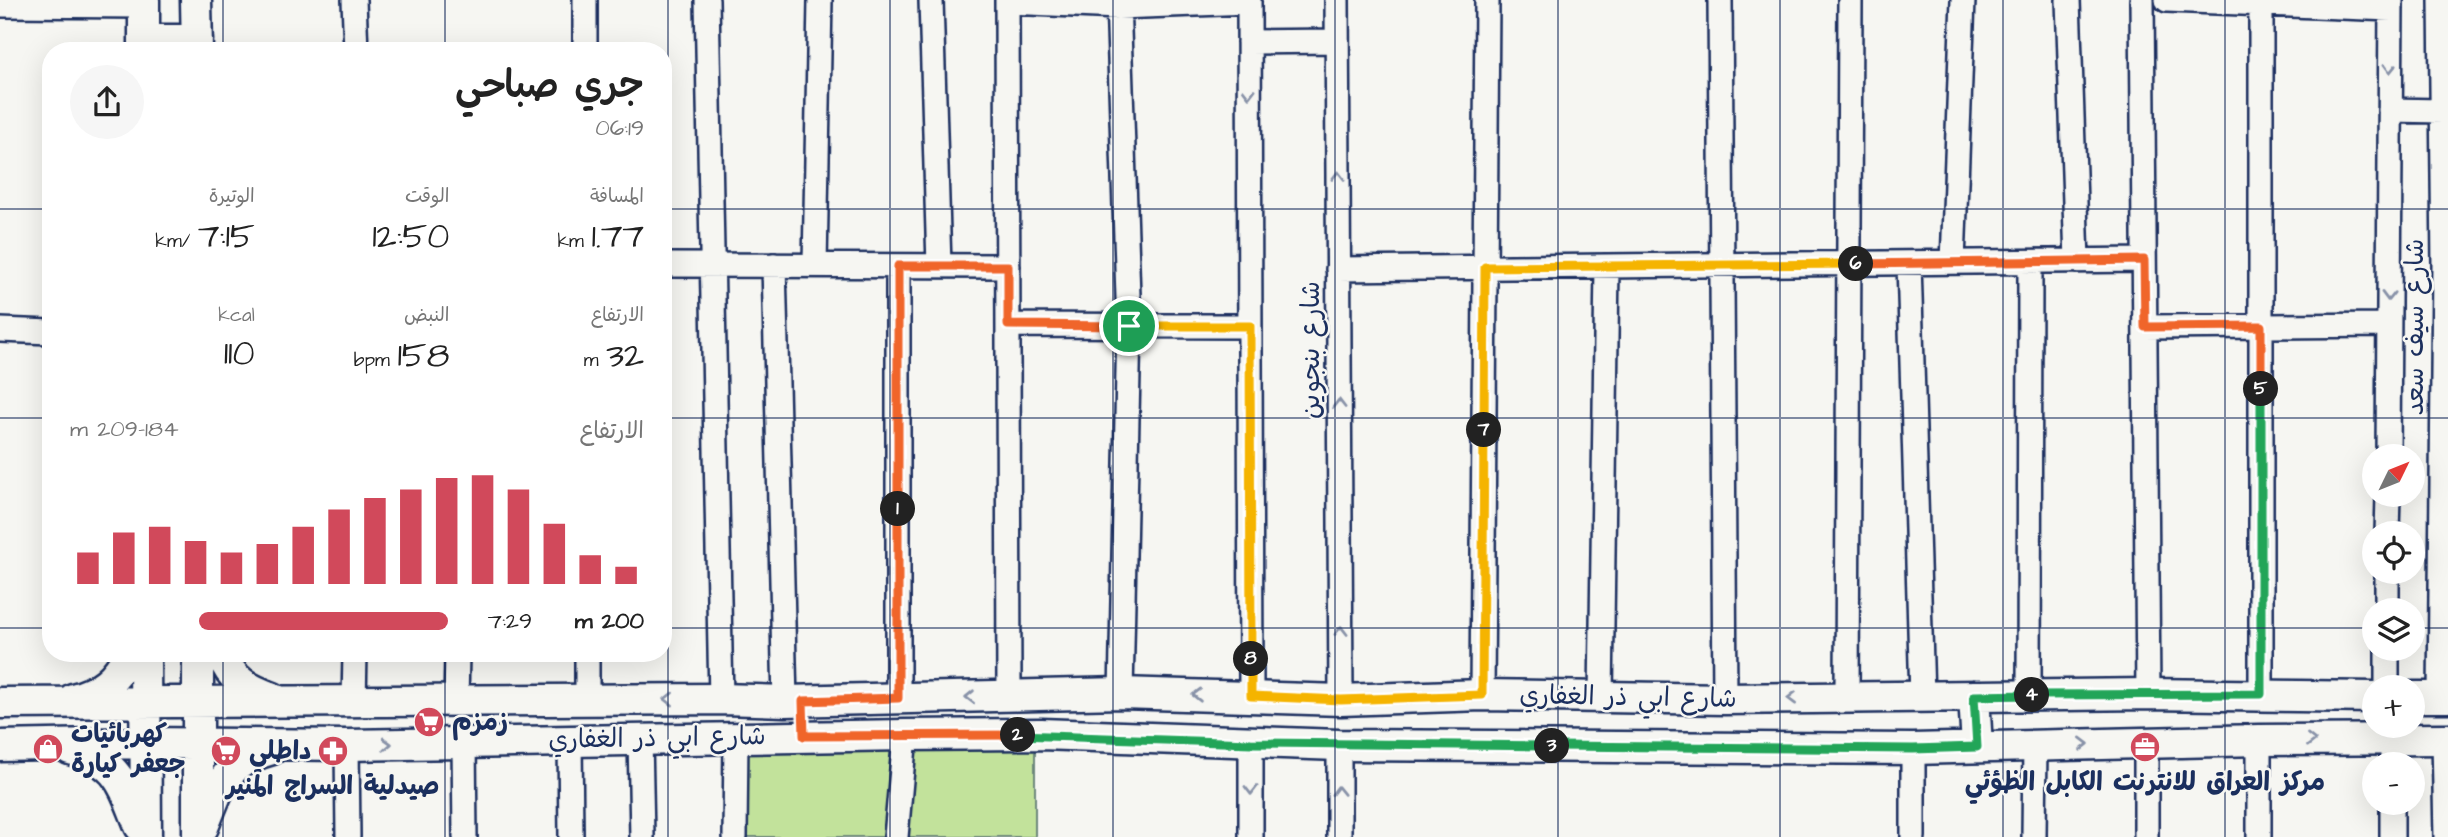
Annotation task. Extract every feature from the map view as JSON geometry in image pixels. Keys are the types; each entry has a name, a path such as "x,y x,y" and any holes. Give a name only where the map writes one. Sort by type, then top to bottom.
{"main road":[{"path":"197,0 197,42"},
{"path":"144,3 144,42"},
{"path":"58,703 94,693 110,681 123,662"},
{"path":"145,662 145,837"},
{"path":"198,662 199,837"},
{"path":"226,662 233,677 247,690 283,702"},
{"name":"شارع ابي ذر الغفاري","path":"0,704 721,699 794,701 1121,693 1341,700 1482,695 1725,699 2148,694 2362,697"},
{"path":"1974,696 1977,747"},
{"path":"794,701 804,736"},
{"name":"شارع ابي ذر الغفاري","path":"0,746 146,743 347,745 570,739 1041,734 1251,743 1913,749 2259,740 2392,752 2446,739"},
{"path":"199,837 226,773 239,761 289,744"},
{"path":"53,745 93,755 111,767 123,785 145,837"}],"street":[{"path":"354,0 356,42"},
{"path":"585,0 585,42"},
{"path":"707,0 721,699"},
{"path":"815,265 820,0"},
{"path":"931,0 939,266"},
{"name":"شارع بنجوين","path":"1337,0 1341,700"},
{"path":"1482,695 1487,0"},
{"path":"1720,0 1725,699"},
{"path":"1847,698 1850,0"},
{"path":"1953,262 1963,0"},
{"path":"2068,0 2077,261"},
{"path":"2143,0 2148,694"},
{"path":"2167,0 2391,4"},
{"name":"شارع سيف سعد","path":"2434,697 2446,265 2441,0"},
{"path":"1009,697 1007,1 1118,4 1249,1 1251,696"},
{"path":"2261,2 2261,694"},
{"path":"0,5 144,3"},
{"path":"1118,4 1129,326 1121,693"},
{"name":"شارع سيف سعد","path":"2388,444 2391,4"},
{"path":"1249,43 1337,41"},
{"path":"2390,110 2442,111"},
{"path":"1338,269 2144,260"},
{"path":"2029,695 2030,262"},
{"path":"1909,263 1922,697"},
{"path":"672,265 1008,266"},
{"path":"774,265 794,701"},
{"path":"898,266 898,698"},
{"path":"1601,698 1607,266"},
{"path":"1008,325 1250,326"},
{"path":"2145,327 2388,325"},
{"path":"0,330 42,332"},
{"path":"354,702 355,662"},
{"path":"456,702 457,662"},
{"path":"587,662 587,700"},
{"path":"896,837 905,735"},
{"path":"735,837 736,737"},
{"path":"640,738 642,837"},
{"path":"570,739 571,837"},
{"path":"2446,739 2446,837"},
{"path":"2259,740 2259,837"},
{"path":"464,742 465,837"},
{"path":"1251,743 1251,837"},
{"path":"2146,837 2147,743"},
{"path":"1339,744 1339,837"},
{"path":"2034,837 2035,744"},
{"path":"347,745 348,837"},
{"path":"1913,749 1913,837"},
{"path":"2392,815 2392,837"}],"green space":[{"path":"734,744 1035,745 1035,837 734,837"}],"place":[{"name":"زمزم","path":"429,722"},
{"name":"مركز العراق للانترنت الكابل الظؤئي","path":"2145,747"},
{"name":"كهربائيات جعفر كيارة","path":"48,749"},
{"name":"داطلي","path":"226,751"},
{"name":"صيدلية السراج المنير","path":"333,751"}],"route":[{"path":"2144,260 2145,327 2261,326 2261,694 1974,696 1977,747 1913,749 1251,743 1041,734 804,736 803,701 898,698 898,266 1008,266 1008,325 1129,326 1250,326 1251,696 1341,700 1482,695 1485,267 2144,260"}]}
